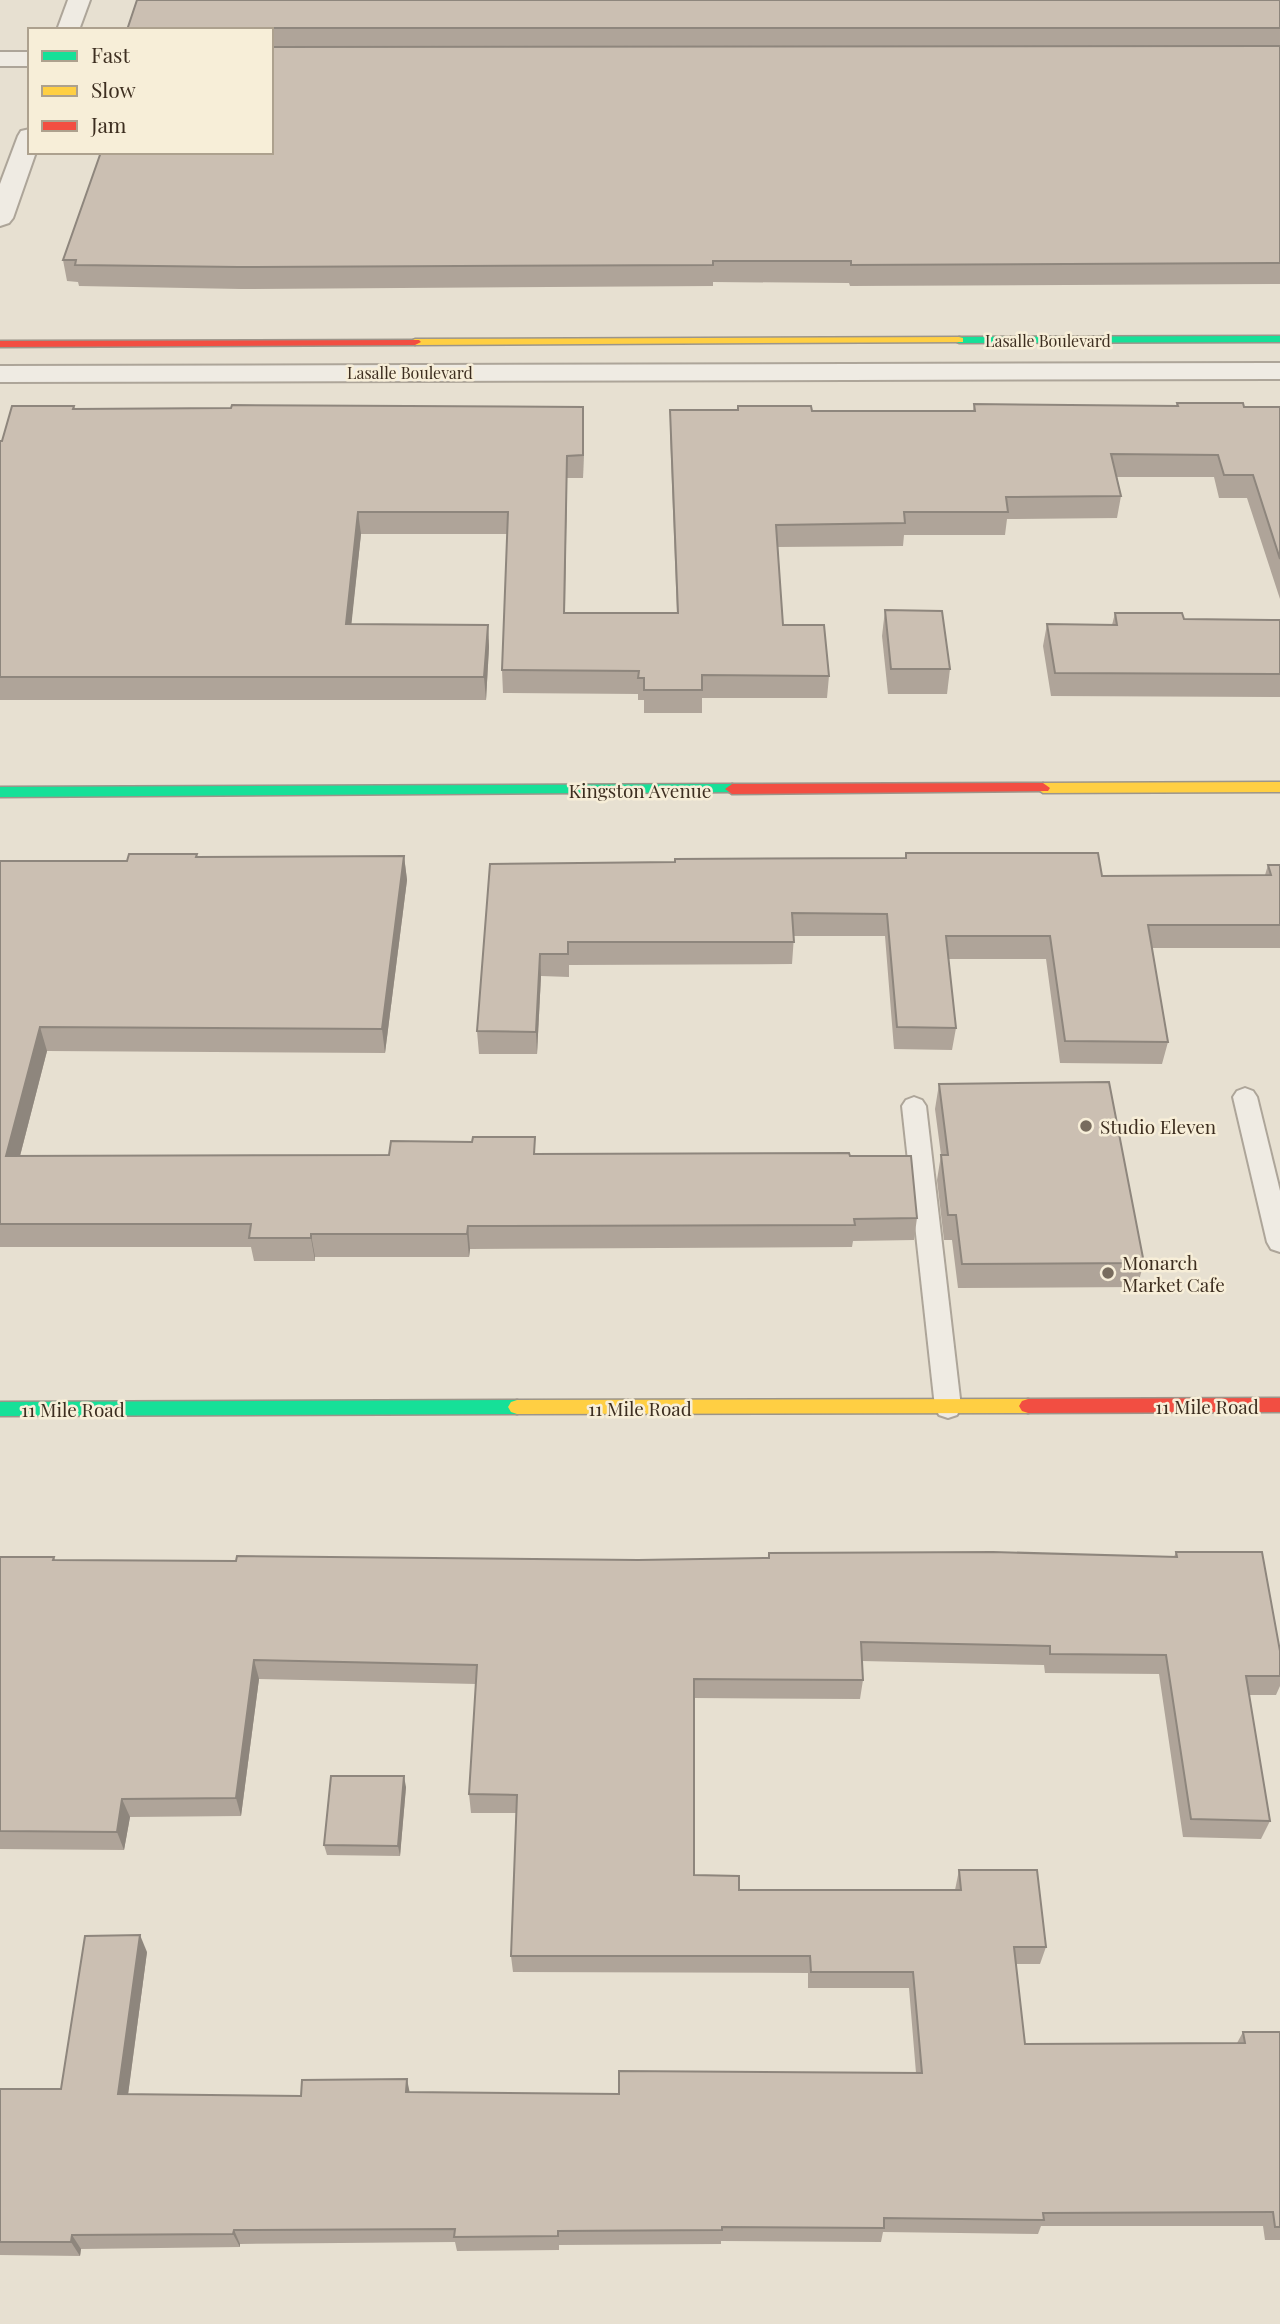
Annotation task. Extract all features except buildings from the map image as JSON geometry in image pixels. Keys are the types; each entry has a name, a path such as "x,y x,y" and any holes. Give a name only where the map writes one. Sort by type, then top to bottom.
{"street":[{"path":"69,28 79,0"},
{"path":"0,59 28,59"},
{"path":"0,218 28,141"},
{"name":"Lasalle Boulevard","path":"0,344 1280,338"},
{"path":"817,341 820,371"},
{"name":"Lasalle Boulevard","path":"0,374 1280,371"},
{"name":"Kingston Avenue","path":"0,792 1280,787"},
{"name":"11 Mile Road","path":"0,1409 1280,1405"}],"lane":[{"path":"1245,1097 1280,1242"},
{"path":"914,1107 948,1407"}],"traffic: fast":[{"path":"959,340 1280,339"},
{"path":"0,792 732,789"},
{"path":"0,1409 517,1407"}],"traffic: slow":[{"path":"415,342 959,340"},
{"path":"1043,788 1280,787"},
{"path":"517,1407 1028,1406"}],"traffic: jam":[{"path":"0,344 415,342"},
{"path":"732,789 1043,788"},
{"path":"1028,1406 1280,1405"}],"place":[{"name":"Studio Eleven","path":"1086,1126"},
{"name":"Monarch Market Cafe","path":"1108,1273"}]}
